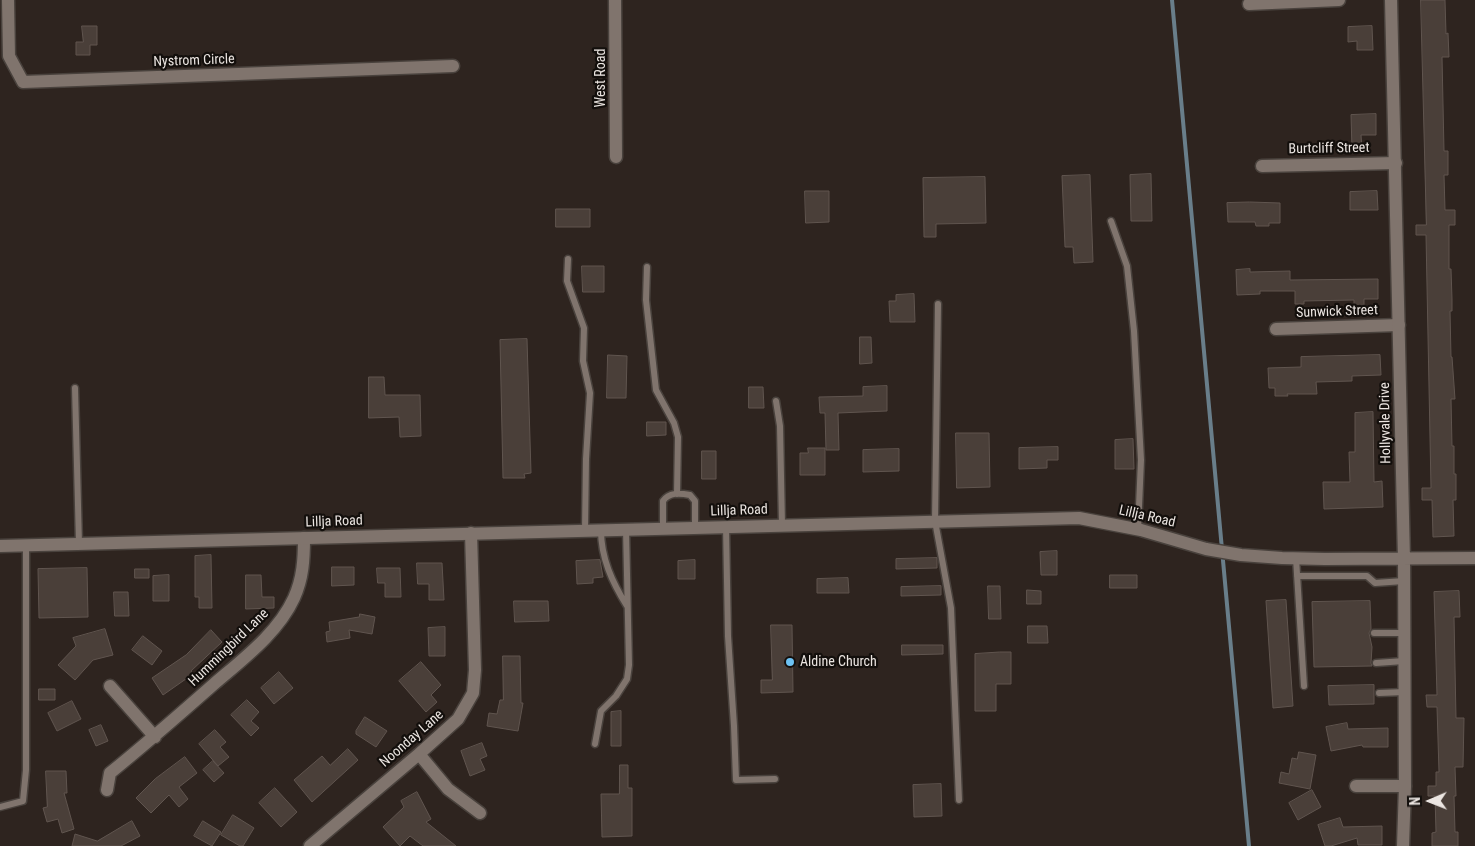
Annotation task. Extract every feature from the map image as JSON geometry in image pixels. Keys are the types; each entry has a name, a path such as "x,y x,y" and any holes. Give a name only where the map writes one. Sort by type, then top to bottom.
{"street":[{"name":"Nystrom Circle","path":"8,0 9,56 23,82 453,66"},
{"name":"West Road","path":"615,0 616,157"},
{"path":"1249,4 1339,0"},
{"name":"Hollyvale Drive","path":"1391,0 1404,559 1405,786 1403,846"},
{"name":"Burtcliff Street","path":"1262,166 1396,163"},
{"name":"Sunwick Street","path":"1276,329 1399,325"},
{"name":"Lillja Road","path":"0,546 1079,518 1138,530 1206,549 1235,554 1296,558 1475,558"},
{"name":"Noonday Lane","path":"310,846 420,754 458,718 473,693 475,670 471,533"},
{"name":"Hummingbird Lane","path":"107,790 110,773 248,654 282,618 295,596 302,574 304,538"},
{"path":"110,686 155,736"},
{"path":"420,754 448,789 480,813"},
{"path":"1356,786 1405,786"}],"lane":[{"path":"1111,221 1127,266 1134,331 1141,460 1138,530"},
{"path":"568,259 567,281 584,328 583,361 590,393 586,459 585,530"},
{"path":"647,267 646,300 656,390 674,422 678,436 676,494"},
{"path":"938,304 935,521 951,608 958,800"},
{"path":"76,388 79,544"},
{"path":"776,401 780,426 782,525"},
{"path":"663,528 663,501 668,495 676,494 690,495 695,501 695,527"},
{"path":"726,526 728,636 736,780 775,779"},
{"path":"595,744 600,711 616,696 627,679 629,665 626,529"},
{"path":"601,530 601,541 607,568 615,587 628,607"},
{"path":"0,807 23,801 26,770 26,546"},
{"path":"1296,558 1304,686"},
{"path":"1297,576 1367,576 1375,583 1404,581"},
{"path":"1374,633 1404,633"},
{"path":"1376,663 1404,661"},
{"path":"1379,693 1405,692"}],"building":[{"path":"1421,0 1445,0 1449,57 1442,57 1444,151 1448,151 1448,175 1444,175 1445,210 1455,210 1455,225 1449,225 1449,269 1451,269 1452,299 1452,311 1450,311 1451,357 1455,399 1451,399 1452,446 1454,446 1454,474 1456,474 1456,500 1453,500 1454,536 1433,537 1432,500 1422,500 1422,488 1431,488 1426,235 1416,235 1416,225 1426,225"},
{"path":"82,26 97,26 97,45 90,45 90,55 76,55 76,42 83,42"},
{"path":"1372,26 1373,50 1357,50 1357,41 1348,42 1348,27"},
{"path":"1376,114 1376,135 1361,135 1362,149 1352,149 1351,115"},
{"path":"1151,174 1152,221 1131,221 1130,175"},
{"path":"1090,175 1093,262 1074,263 1073,247 1065,247 1062,176"},
{"path":"985,177 986,223 936,224 936,237 924,237 923,178"},
{"path":"805,191 829,191 829,222 806,223"},
{"path":"1377,191 1378,210 1350,210 1350,192"},
{"path":"1227,203 1280,203 1280,223 1269,223 1269,226 1256,226 1255,222 1228,222"},
{"path":"556,209 590,209 590,227 556,227"},
{"path":"582,266 604,266 604,292 583,292"},
{"path":"1250,269 1250,272 1290,271 1290,280 1378,279 1378,299 1364,299 1364,311 1354,311 1354,300 1304,301 1304,304 1295,304 1295,291 1260,291 1260,294 1237,295 1236,270"},
{"path":"914,294 915,322 890,322 889,301 896,301 896,295"},
{"path":"860,337 871,337 872,363 860,364"},
{"path":"527,339 531,473 524,474 525,478 503,478 500,340"},
{"path":"608,355 627,356 626,398 607,398"},
{"path":"1380,355 1381,375 1352,376 1352,381 1316,382 1317,394 1275,396 1275,388 1269,388 1268,368 1301,367 1301,357"},
{"path":"369,377 384,377 385,395 420,395 421,436 400,437 399,417 369,418"},
{"path":"887,386 887,411 838,413 839,450 826,450 825,413 820,413 819,397 863,396 863,387"},
{"path":"749,387 763,387 764,408 749,408"},
{"path":"1373,412 1374,482 1382,481 1383,507 1324,509 1323,482 1350,482 1349,452 1355,452 1355,413"},
{"path":"647,422 666,422 666,435 647,436"},
{"path":"956,433 989,433 990,487 957,488"},
{"path":"1133,439 1134,469 1115,469 1115,440"},
{"path":"1058,447 1058,460 1047,460 1047,468 1019,469 1019,448"},
{"path":"808,448 825,448 825,475 800,475 800,453 808,453"},
{"path":"899,449 899,471 863,472 863,450"},
{"path":"702,451 716,451 716,479 702,479"},
{"path":"1057,551 1057,575 1041,575 1040,552"},
{"path":"211,555 212,608 199,608 199,597 195,597 195,556"},
{"path":"937,558 937,568 896,569 896,559"},
{"path":"600,560 603,577 593,578 593,583 577,584 576,561"},
{"path":"695,560 695,579 678,579 678,561"},
{"path":"417,563 442,563 444,600 429,600 429,584 418,584"},
{"path":"332,567 354,567 354,585 332,586"},
{"path":"87,568 88,617 39,618 38,569"},
{"path":"377,568 400,568 401,597 385,597 385,583 378,583"},
{"path":"135,569 149,569 149,578 135,578"},
{"path":"169,575 169,601 153,601 153,576"},
{"path":"246,575 261,575 262,597 274,597 274,608 246,609"},
{"path":"1110,575 1137,575 1137,588 1110,588"},
{"path":"848,578 849,593 817,593 817,579"},
{"path":"941,586 941,595 901,596 901,587"},
{"path":"988,586 1000,586 1001,619 989,619"},
{"path":"1027,590 1041,591 1041,604 1027,604"},
{"path":"1459,591 1460,617 1454,617 1456,718 1464,718 1463,767 1455,767 1455,832 1458,832 1458,846 1432,846 1432,833 1436,832 1435,796 1428,796 1428,786 1436,786 1436,772 1439,772 1437,707 1427,707 1426,695 1437,695 1434,592"},
{"path":"114,592 128,592 129,616 115,616"},
{"path":"1286,600 1293,706 1273,708 1266,601"},
{"path":"514,601 548,601 549,621 515,622"},
{"path":"1370,601 1371,629 1369,633 1372,647 1372,666 1314,667 1312,602"},
{"path":"360,614 375,617 372,634 349,630 350,638 327,642 326,632 330,631 329,622 359,617"},
{"path":"771,625 792,625 793,692 761,693 761,680 772,680"},
{"path":"1028,626 1047,626 1048,643 1028,643"},
{"path":"445,627 445,656 429,656 428,628"},
{"path":"105,629 113,655 93,660 75,680 58,665 76,646 73,638"},
{"path":"211,630 222,642 191,671 193,674 163,695 152,678 186,655"},
{"path":"143,636 162,651 152,665 132,650"},
{"path":"902,645 943,645 943,654 902,655"},
{"path":"1011,652 1011,684 996,684 996,711 975,711 975,654"},
{"path":"503,656 520,656 521,703 523,703 518,731 487,726 489,713 497,714 500,700 503,700"},
{"path":"421,662 441,685 431,695 437,702 426,712 399,681"},
{"path":"279,672 293,688 274,704 261,688"},
{"path":"1374,685 1374,704 1329,705 1328,686"},
{"path":"39,689 55,689 55,700 39,700"},
{"path":"247,700 259,712 251,721 259,728 251,736 231,715"},
{"path":"72,701 81,719 57,731 48,713"},
{"path":"621,711 621,746 611,746 611,712"},
{"path":"365,717 387,731 376,747 356,734"},
{"path":"1347,723 1348,729 1388,728 1388,747 1363,747 1362,745 1331,751 1326,727"},
{"path":"101,725 108,741 96,746 89,730"},
{"path":"215,730 226,742 220,747 229,757 218,766 199,744"},
{"path":"482,743 487,756 480,759 485,770 470,776 461,751"},
{"path":"348,749 358,760 312,802 294,780 322,756 330,765"},
{"path":"1299,752 1316,755 1310,789 1279,783 1281,772 1289,774 1292,758 1297,759"},
{"path":"185,757 197,773 179,787 188,799 179,807 169,795 151,813 136,798 155,779"},
{"path":"213,761 224,773 214,782 203,770"},
{"path":"620,765 628,765 628,788 632,788 632,836 602,837 601,794 619,794"},
{"path":"46,771 66,771 67,793 64,793 74,829 62,833 58,819 47,822 43,808 47,807"},
{"path":"941,784 942,816 914,817 913,785"},
{"path":"275,788 297,812 281,827 259,803"},
{"path":"1312,790 1321,807 1298,820 1289,803"},
{"path":"417,792 431,819 426,822 456,846 423,846 410,836 400,846 383,827 404,807 401,801"},
{"path":"233,815 254,828 243,846 221,835"},
{"path":"1340,818 1343,827 1382,826 1382,845 1358,845 1357,838 1325,846 1318,825"},
{"path":"132,821 140,836 121,846 72,846 75,834 97,841"},
{"path":"203,821 221,832 212,846 194,836"}],"waterway":[{"path":"1172,0 1249,846"}],"place":[{"name":"Aldine Church","path":"790,662"}]}
